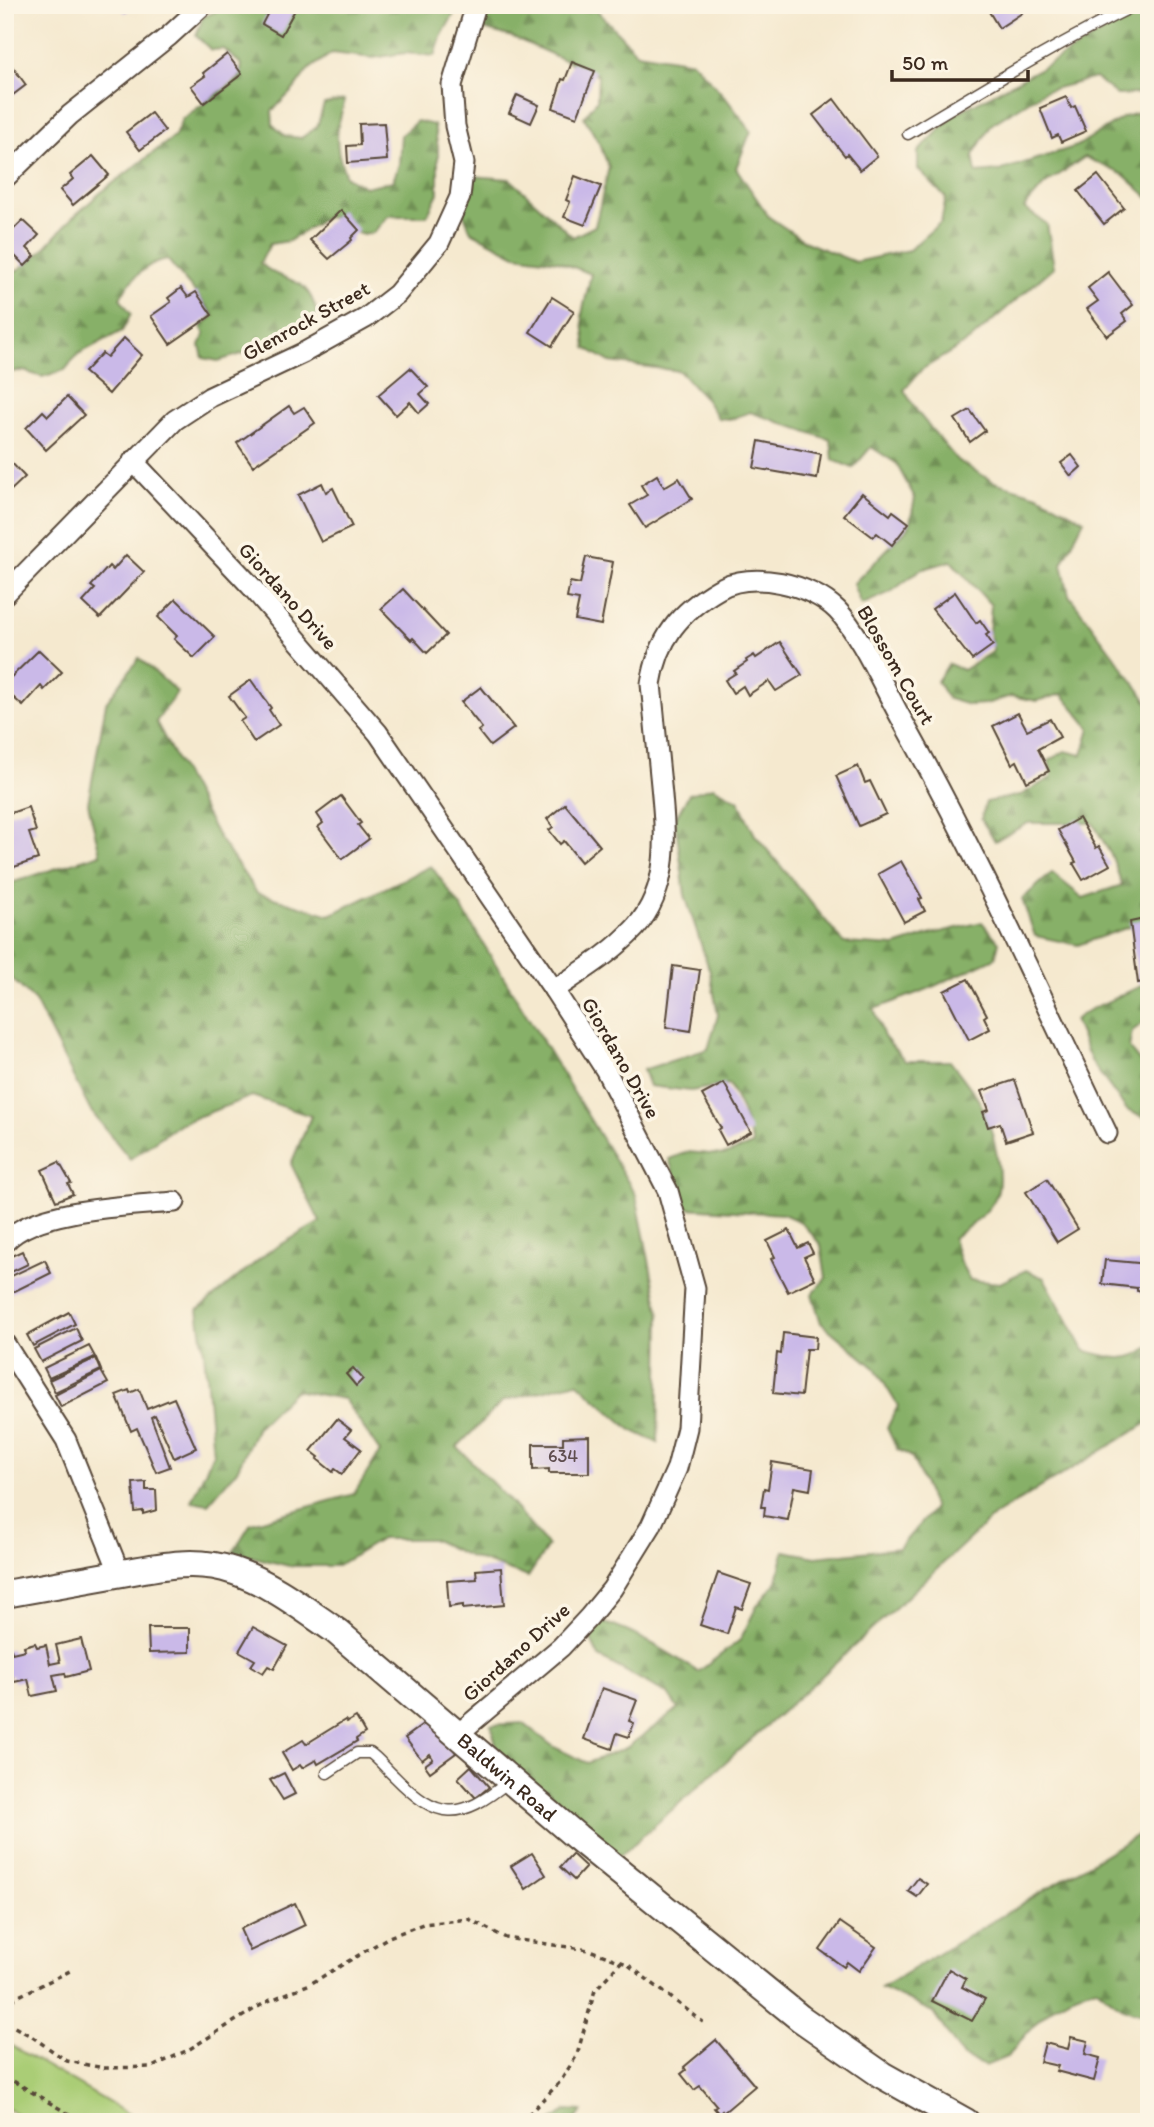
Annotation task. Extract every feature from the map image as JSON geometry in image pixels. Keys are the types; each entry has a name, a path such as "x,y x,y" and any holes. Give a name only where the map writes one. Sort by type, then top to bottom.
{"street":[{"path":"5,178 70,115 169,36 203,5"},
{"name":"Glenrock Street","path":"5,594 175,420 210,397 303,353 366,318 397,294 439,243 460,197 464,163 454,126 452,85 476,5"},
{"name":"Giordano Drive","path":"133,461 250,585 378,733 554,990 605,1069 668,1191 695,1288 687,1428 677,1468 652,1526 612,1589 561,1647 458,1734"},
{"name":"Blossom Court","path":"554,990 616,947 636,927 650,908 660,879 666,838 652,684 655,660 666,638 681,618 703,599 725,586 752,581 783,582 816,594 838,611 856,636 936,781 1107,1133"},
{"path":"5,1242 13,1233 44,1220 76,1212 175,1202"},
{"path":"5,1344 66,1440 120,1574"},
{"name":"Baldwin Road","path":"5,1594 192,1563 224,1568 253,1579 336,1631 578,1837 800,2018 882,2075 965,2122"}],"lane":[{"path":"908,134 1012,71 1136,5"},
{"path":"327,1773 357,1753 370,1753 412,1795 430,1806 446,1811 461,1811 478,1805 511,1779"}],"path":[{"path":"74,1969 15,1998 5,2009 9,2024 67,2061 104,2068 152,2067 188,2050 265,2002 310,1984 389,1937 423,1924 469,1919 506,1938 589,1950 621,1962 661,1988 703,2021"},
{"path":"521,2122 559,2082 577,2055 595,1990 621,1962"},
{"path":"5,2076 82,2122"}],"green space":[{"path":"230,5 459,5 441,37 435,56 405,53 373,58 332,53 307,71 272,111 273,125 285,136 301,138 317,127 324,104 344,100 337,134 340,159 346,177 365,187 393,181 399,164 401,135 417,121 434,125 438,148 438,193 427,216 388,216 373,233 359,234 337,218 326,217 289,241 270,244 260,263 301,285 313,300 317,314 299,329 259,349 218,361 203,358 200,345 205,334 201,327 214,315 167,259 146,268 120,298 131,314 122,331 78,354 65,370 42,377 24,371 5,372 5,283 41,252 71,219 99,194 175,136 182,119 239,79 242,65 224,49 211,50 196,36 203,17"},
{"path":"490,5 592,5 637,53 693,62 751,131 736,168 769,217 806,242 855,262 909,250 941,222 946,198 918,169 918,152 955,114 1115,25 1149,11 1149,93 1117,95 1095,78 1045,91 992,124 973,155 976,173 999,171 1077,146 1124,117 1149,110 1149,198 1124,175 1085,157 1044,185 1024,208 1047,224 1054,267 969,341 921,370 904,390 918,413 957,460 994,482 1038,495 1084,520 1062,564 1069,595 1149,705 1149,920 1078,945 1035,936 1022,899 1052,873 1083,898 1122,885 1112,857 1093,823 1028,823 995,841 981,819 986,802 1021,795 1052,777 1049,761 1065,751 1082,755 1090,728 1062,694 1037,701 1011,696 986,704 969,705 948,699 937,681 949,664 963,670 993,651 989,632 991,605 951,561 920,570 891,592 861,605 853,584 909,527 915,498 896,463 871,447 853,468 833,460 831,440 750,412 731,419 718,418 703,396 679,371 610,362 586,348 582,314 591,274 558,261 516,255 471,232 461,207 473,176 510,179 573,237 595,226 609,167 584,117 597,100 598,75 513,37 480,28"},
{"path":"139,658 177,692 156,722 217,835 257,893 330,915 431,866 461,907 636,1195 660,1315 658,1443 631,1430 577,1382 503,1401 457,1447 506,1497 548,1546 528,1577 468,1556 432,1539 381,1539 337,1566 289,1566 233,1552 251,1523 354,1494 380,1452 344,1399 295,1390 257,1427 237,1470 208,1504 191,1501 213,1454 198,1310 268,1252 320,1222 291,1164 311,1116 252,1096 179,1124 130,1159 90,1110 35,1001 5,972 5,885 100,854 88,803 106,703"},
{"path":"713,787 738,800 755,835 844,943 895,946 982,922 999,942 995,958 928,989 874,1009 884,1037 905,1061 950,1061 976,1096 988,1121 998,1162 996,1196 983,1214 953,1238 960,1262 970,1280 1000,1283 1026,1270 1044,1278 1084,1350 1125,1358 1141,1353 1149,1347 1149,1422 995,1515 824,1674 618,1858 556,1799 499,1757 491,1725 523,1723 554,1747 587,1763 626,1748 678,1709 668,1694 599,1657 590,1638 602,1622 652,1643 698,1672 740,1640 757,1606 777,1581 784,1551 816,1557 899,1548 934,1508 912,1457 897,1449 887,1428 898,1406 875,1368 821,1323 812,1294 826,1278 821,1245 801,1222 783,1214 685,1208 669,1159 687,1152 723,1155 753,1145 742,1111 729,1084 691,1091 649,1086 643,1070 708,1049 718,1015 710,972 685,895 675,819 689,794"},
{"path":"1149,982 1149,1019 1132,1031 1129,1048 1149,1073 1149,1120 1127,1110 1092,1063 1074,1020 1087,1011"},
{"path":"1149,1828 1149,2012 1127,2010 1096,1987 1075,1994 1054,2006 1038,2020 1007,2057 985,2066 963,2057 933,2012 881,1988"},
{"path":"5,2042 142,2122 30,2122 5,2107"},
{"path":"567,2110 583,2111 573,2122 550,2122"}],"building":[{"path":"5,5 19,5 18,9 10,8 9,19 5,18"},
{"path":"119,5 135,5 125,13"},
{"path":"272,5 291,5 296,8 281,35 262,24"},
{"path":"985,5 1017,5 1022,13 999,28"},
{"path":"227,54 242,74 204,103 191,86"},
{"path":"572,62 595,71 577,117 553,108 562,79 565,80"},
{"path":"12,66 26,85 5,101 5,70"},
{"path":"517,95 539,105 531,123 509,113"},
{"path":"1066,97 1071,108 1075,106 1086,131 1061,142 1058,135 1052,138 1040,108"},
{"path":"834,99 877,156 860,170 847,154 845,156 813,115"},
{"path":"151,113 165,131 140,150 126,132"},
{"path":"384,123 387,160 348,163 347,146 360,145 359,124"},
{"path":"93,156 109,175 73,205 60,190 73,179 70,175"},
{"path":"1098,175 1124,208 1104,224 1078,191"},
{"path":"575,176 601,186 585,225 564,217 570,202 566,200"},
{"path":"341,210 359,230 352,240 329,259 310,240"},
{"path":"23,220 39,235 27,248 35,256 25,266 5,246 5,238"},
{"path":"1108,272 1133,305 1122,314 1127,321 1107,336 1087,309 1098,301 1088,288"},
{"path":"181,288 188,297 196,292 212,315 170,344 151,316 171,302 168,298"},
{"path":"552,297 574,311 552,346 530,332"},
{"path":"124,338 142,355 109,394 84,372 102,353 107,357"},
{"path":"410,368 428,387 420,394 429,404 419,413 410,402 396,415 378,395"},
{"path":"67,397 84,415 46,450 26,428 43,411 48,416"},
{"path":"289,406 294,413 304,407 315,423 253,466 237,443"},
{"path":"970,410 985,431 970,442 955,419"},
{"path":"759,441 821,454 817,479 754,468"},
{"path":"1072,455 1081,467 1071,476 1061,463"},
{"path":"8,459 25,477 5,496 5,462"},
{"path":"657,475 664,487 679,478 692,499 645,528 630,505 647,495 641,485"},
{"path":"322,483 326,492 333,488 352,527 321,542 298,495"},
{"path":"862,493 890,515 893,511 909,523 892,545 877,533 873,537 844,515"},
{"path":"126,555 144,572 100,618 83,602 95,589 91,586 109,566 113,570"},
{"path":"586,557 613,562 601,625 575,620 579,600 567,598 570,582 580,584"},
{"path":"403,589 446,635 427,653 381,609"},
{"path":"955,592 976,623 980,620 993,645 972,660 932,609"},
{"path":"176,599 215,637 194,658 174,639 177,636 158,617"},
{"path":"780,642 802,675 776,691 769,681 748,695 743,686 733,693 725,680 736,673 734,671 747,662 746,660 754,655 756,658"},
{"path":"39,650 62,672 44,690 41,686 23,706 5,690 5,683"},
{"path":"251,680 271,708 269,710 279,725 254,742 240,721 245,718 229,696"},
{"path":"481,687 514,728 490,746 478,731 482,728 461,702"},
{"path":"1018,713 1027,730 1050,719 1060,737 1038,749 1049,771 1027,782 1017,761 1012,764 993,726"},
{"path":"858,766 865,783 870,781 886,814 859,826 836,776"},
{"path":"341,796 369,839 342,859 318,827 323,823 317,814"},
{"path":"565,804 600,846 581,862 564,841 560,844 549,830 553,827 547,819"},
{"path":"28,807 36,831 29,833 38,859 11,868 5,850 5,815"},
{"path":"1079,818 1096,848 1099,846 1110,865 1083,880 1058,830"},
{"path":"901,861 922,898 919,899 925,911 904,922 878,874"},
{"path":"1149,918 1149,981 1138,983 1130,922"},
{"path":"673,966 700,970 691,1031 666,1027"},
{"path":"968,979 987,1015 984,1017 990,1029 969,1040 944,991"},
{"path":"1015,1080 1033,1132 1006,1141 1000,1123 988,1127 983,1112 989,1110 982,1091"},
{"path":"724,1083 751,1132 726,1145 718,1130 721,1128 702,1095"},
{"path":"59,1162 71,1183 68,1184 73,1194 56,1201 42,1170"},
{"path":"1047,1179 1078,1229 1057,1242 1026,1192"},
{"path":"789,1230 798,1248 808,1243 813,1253 804,1257 815,1279 788,1292 771,1259 775,1257 767,1241"},
{"path":"22,1251 28,1264 5,1275 5,1259"},
{"path":"45,1260 51,1273 7,1295 5,1279"},
{"path":"1105,1260 1149,1264 1149,1293 1137,1291 1137,1288 1102,1284"},
{"path":"69,1312 75,1324 33,1346 27,1335"},
{"path":"76,1328 82,1341 41,1362 34,1349"},
{"path":"783,1333 816,1337 815,1349 806,1349 801,1396 773,1393 777,1353 781,1354"},
{"path":"89,1346 95,1357 49,1378 44,1368"},
{"path":"96,1358 101,1370 55,1392 49,1380"},
{"path":"353,1368 363,1379 356,1386 346,1374"},
{"path":"101,1371 108,1383 61,1407 55,1395"},
{"path":"139,1389 147,1409 174,1398 196,1448 174,1458 155,1415 151,1417 170,1467 156,1472 137,1428 131,1431 116,1395"},
{"path":"337,1419 351,1430 345,1437 361,1449 342,1474 335,1469 333,1472 311,1451"},
{"path":"589,1436 589,1473 549,1473 549,1469 533,1470 533,1444 563,1444 563,1437"},
{"path":"772,1462 813,1469 810,1490 794,1487 788,1520 764,1516 765,1507 761,1507 764,1488 768,1489"},
{"path":"146,1482 146,1490 156,1490 157,1510 143,1514 143,1511 135,1512 133,1483"},
{"path":"501,1568 504,1605 463,1609 463,1605 449,1607 447,1581 477,1579 476,1570"},
{"path":"718,1573 751,1584 742,1609 736,1607 727,1634 700,1625"},
{"path":"253,1627 287,1646 274,1669 268,1666 263,1673 251,1666 255,1660 239,1651"},
{"path":"148,1628 190,1628 190,1652 149,1653"},
{"path":"81,1639 89,1671 66,1677 65,1673 53,1675 57,1691 32,1696 28,1679 14,1682 12,1675 5,1677 5,1650 11,1649 12,1653 25,1650 24,1646 35,1643 37,1647 46,1645 50,1664 60,1662 56,1645"},
{"path":"602,1688 637,1700 629,1721 634,1723 629,1737 617,1733 612,1749 584,1739"},
{"path":"356,1717 365,1733 356,1739 357,1741 318,1764 316,1760 292,1770 282,1753 303,1740 306,1744 345,1720 347,1722"},
{"path":"431,1719 456,1753 430,1772 425,1765 433,1759 430,1754 422,1760 405,1738"},
{"path":"471,1766 489,1787 476,1798 458,1778"},
{"path":"284,1773 295,1794 283,1800 270,1780"},
{"path":"532,1853 546,1875 526,1889 511,1866"},
{"path":"572,1854 586,1867 574,1880 560,1867"},
{"path":"918,1878 927,1884 917,1897 908,1891"},
{"path":"295,1903 305,1925 250,1951 240,1929"},
{"path":"840,1922 876,1947 859,1971 847,1962 844,1967 820,1950"},
{"path":"949,1969 966,1979 962,1987 985,1999 972,2021 932,2001"},
{"path":"1071,2037 1088,2041 1085,2054 1100,2058 1094,2081 1056,2071 1058,2066 1040,2062 1045,2043 1068,2049"},
{"path":"716,2040 755,2086 719,2114 714,2108 717,2106 700,2086 694,2090 681,2074 686,2070 684,2067"}]}
